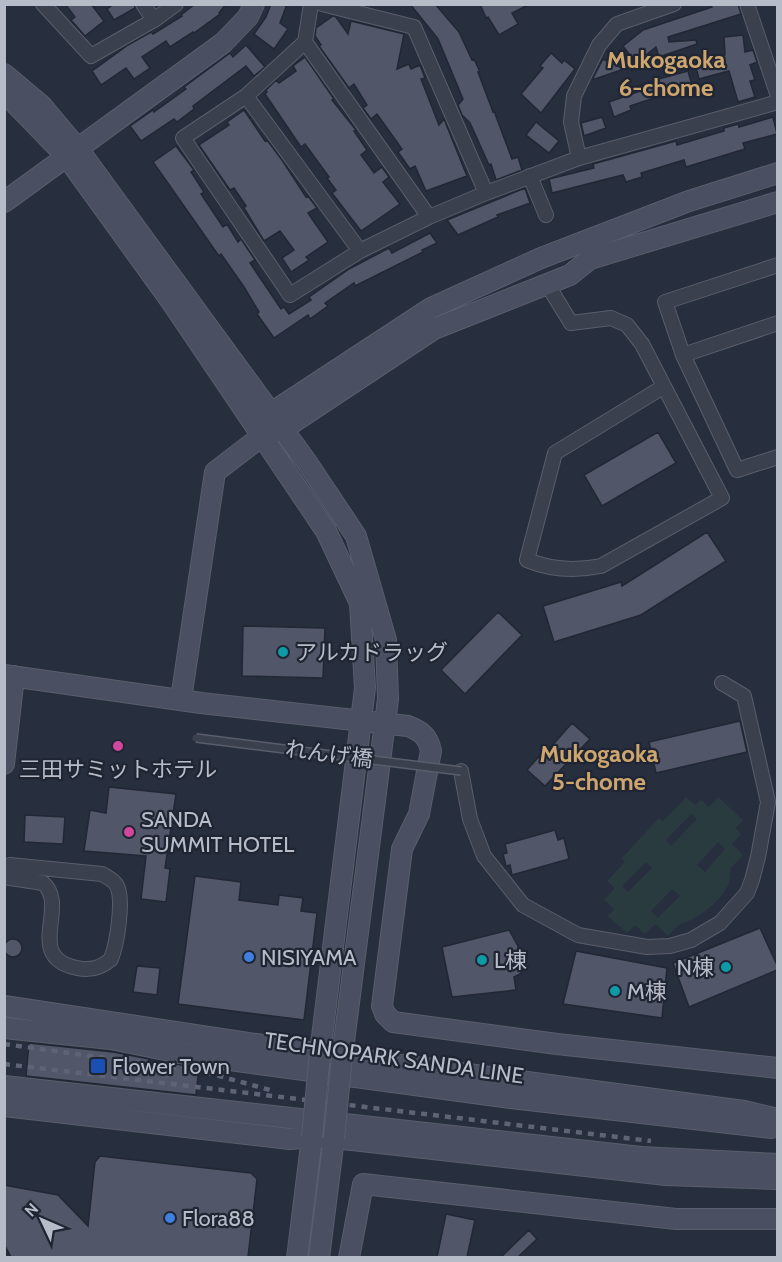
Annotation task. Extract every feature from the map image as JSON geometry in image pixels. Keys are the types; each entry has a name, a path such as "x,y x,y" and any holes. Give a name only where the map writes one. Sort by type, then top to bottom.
{"street":[{"path":"44,4 91,56 154,20 176,4"},
{"path":"143,4 154,20"},
{"path":"4,202 223,44 248,17 254,4"},
{"path":"311,4 305,42 246,96 183,138 290,294 360,251 429,217 486,193 579,158 777,102"},
{"path":"322,4 414,27 486,193"},
{"path":"579,158 571,122 574,96 599,45 617,24 674,4"},
{"path":"747,4 777,96"},
{"path":"305,42 429,217"},
{"path":"4,74 42,106 326,531 360,603 365,688 362,721 297,1257"},
{"path":"4,92 72,153 283,429 356,536 386,639 388,699 319,1257"},
{"path":"246,96 360,251"},
{"path":"262,435 271,412 431,308 541,258 689,201 777,173"},
{"path":"530,176 546,215"},
{"path":"181,699 215,472 262,435 283,429 434,329 570,275 590,259 777,202"},
{"path":"777,265 665,302 682,355 737,470 777,457"},
{"path":"548,284 571,323 611,318 627,325 642,344 722,498 601,566 583,570 560,569 527,560 555,453 663,387"},
{"path":"682,355 777,323"},
{"path":"4,764 9,676 201,703 408,726 419,730 430,743 432,751 419,814 402,849 382,1006 385,1014 393,1022 557,1044 777,1068"},
{"path":"461,771 470,819 484,856 523,905 578,935 646,947 670,946 691,940 720,923 747,892 758,857 768,802 744,696 722,683"},
{"path":"4,867 10,865 102,874 112,880 118,888 119,912 111,959 97,969 83,969 63,963 55,956 48,939 52,905 48,887 43,883 4,877"},
{"path":"4,1006 342,1058 744,1111 777,1119"},
{"name":"TECHNOPARK SANDA LINE","path":"4,1028 111,1039 185,1054 499,1097 777,1128"},
{"path":"4,1086 641,1156 777,1164"},
{"path":"4,1106 290,1139 334,1138 666,1175 773,1179"},
{"path":"744,1111 777,1110"},
{"path":"349,1257 363,1184 676,1219 777,1219"}],"lane":[{"name":"れんげ橋","path":"196,738 461,771"}],"shaded area":[{"path":"686,797 695,805 701,800 709,807 718,797 743,820 736,828 741,834 732,844 743,855 730,869 728,885 724,892 698,916 679,925 668,936 655,924 645,934 635,925 627,933 608,916 614,909 604,900 615,888 607,881 625,862 622,858 659,818 663,821","holes":["691,814 697,819 671,846 666,840","718,842 725,849 705,872 697,865","646,862 652,868 628,892 622,886","672,889 680,896 658,918 651,911"]}],"building":[{"path":"65,4 91,4 104,21 85,36 71,20 75,17"},
{"path":"114,4 134,4 135,8 114,20 107,9"},
{"path":"195,4 226,4 220,14 194,33 170,47 166,41 142,57 150,68 134,79 126,68 101,85 92,71 128,45 151,32 153,34 182,16"},
{"path":"271,4 287,4 280,23 288,29 274,49 254,34 266,17"},
{"path":"410,4 435,4 459,32 480,72 478,72 512,159 518,157 522,170 496,180 491,164 489,165 470,123 462,115 458,105 463,99 438,39"},
{"path":"480,4 530,4 512,13 518,24 499,35 488,17 486,18"},
{"path":"711,4 738,4 741,14 668,37 669,42 696,40 697,44 659,57 656,47 636,63 623,46 643,30 712,7"},
{"path":"333,16 348,34 351,21 404,34 397,69 409,64 411,69 420,65 425,78 421,79 439,125 444,119 467,176 426,191 415,166 410,169 398,152 402,149 377,114 371,119 363,108 367,105 354,84 349,88 319,46 321,45 315,36 316,28"},
{"path":"743,35 745,52 753,50 757,62 750,65 755,80 750,81 755,97 738,102 729,71 699,79 695,64 725,55 724,37"},
{"path":"246,45 265,67 254,76 246,66 193,106 194,109 177,122 174,119 141,141 130,126 186,89 184,87 230,53 233,57"},
{"path":"551,53 562,63 564,60 575,69 541,113 521,94 543,68 540,66"},
{"path":"305,57 334,99 332,100 356,130 354,131 367,150 361,155 374,173 382,167 389,177 383,182 400,204 361,231 332,193 336,190 327,178 329,177 305,144 301,147 265,94 276,80 279,83 296,71 293,66"},
{"path":"603,59 624,69 592,80"},
{"path":"688,71 692,85 630,106 631,110 614,117 609,102 637,92 635,87 649,82 654,85 651,81"},
{"path":"244,110 265,141 267,140 282,160 306,197 308,196 317,208 308,213 328,242 306,257 309,260 291,272 282,258 294,250 280,231 264,241 234,188 230,190 199,145 229,125 227,122"},
{"path":"602,117 606,128 584,136 581,123"},
{"path":"773,117 777,134 743,143 745,149 686,167 684,160 641,173 642,177 626,182 623,175 552,193 549,179 594,168 593,164 676,141 677,145 724,131 724,128 738,124 739,127"},
{"path":"536,122 559,141 549,153 526,135"},
{"path":"176,146 194,170 191,172 204,192 201,194 223,227 227,224 238,242 241,239 255,260 250,263 281,309 284,307 289,314 311,300 309,297 349,269 389,248 392,253 430,233 437,243 355,286 354,283 325,303 328,306 310,319 308,315 274,338 257,314 259,312 244,287 221,254 219,256 153,162"},
{"path":"525,188 530,203 497,215 498,217 458,235 447,220"},
{"path":"658,432 676,463 602,506 584,475"},
{"path":"707,532 726,561 641,615 554,642 543,606 621,582 622,586"},
{"path":"498,612 522,635 465,694 441,670"},
{"name":"アルカドラッグ","path":"243,626 325,628 323,678 242,676"},
{"path":"740,721 747,752 656,773 649,742"},
{"path":"572,723 590,739 545,786 527,770 541,754 543,756"},
{"name":"SANDA SUMMIT HOTEL","path":"109,787 176,794 165,868 170,869 166,902 141,899 146,856 84,851 90,810 106,813"},
{"path":"25,815 65,817 63,844 24,842"},
{"path":"555,830 558,840 564,838 569,859 512,875 510,865 506,866 503,854 507,853 505,844"},
{"path":"195,876 241,882 239,900 278,905 279,895 303,898 301,911 317,913 304,1020 178,1004"},
{"name":"N棟","path":"760,928 777,965 777,970 689,1007 673,963"},
{"name":"L棟","path":"509,930 518,946 522,973 514,977 516,990 452,997 442,947"},
{"path":"13,939 19,942 22,948 19,954 13,957 7,954 4,948 7,942"},
{"name":"M棟","path":"576,951 667,968 662,1018 563,1004"},
{"path":"137,966 160,968 157,995 133,992"},
{"path":"29,1043 113,1052 149,1059 148,1070 169,1073 170,1063 199,1068 196,1095 26,1076"},
{"name":"Flora88","path":"100,1156 251,1173 257,1179 248,1257 11,1257 4,1244 4,1185 58,1195 88,1226 95,1162"},
{"path":"446,1214 475,1220 467,1257 437,1257"},
{"path":"529,1230 537,1239 518,1257 501,1257"}],"railway":[{"path":"4,1044 201,1071 270,1090"},
{"path":"4,1064 651,1141"}],"place":[{"name":"アルカドラッグ","path":"283,652"},
{"name":"三田サミットホテル","path":"118,746"},
{"name":"SANDA SUMMIT HOTEL","path":"129,832"},
{"name":"NISIYAMA","path":"249,957"},
{"name":"L棟","path":"482,960"},
{"name":"N棟","path":"726,967"},
{"name":"M棟","path":"615,991"},
{"name":"Flower Town","path":"98,1066"},
{"name":"Flora88","path":"170,1218"}],"district":[{"name":"Mukogaoka 6-chome","path":"666,73"},
{"name":"Mukogaoka 5-chome","path":"599,767"}]}
